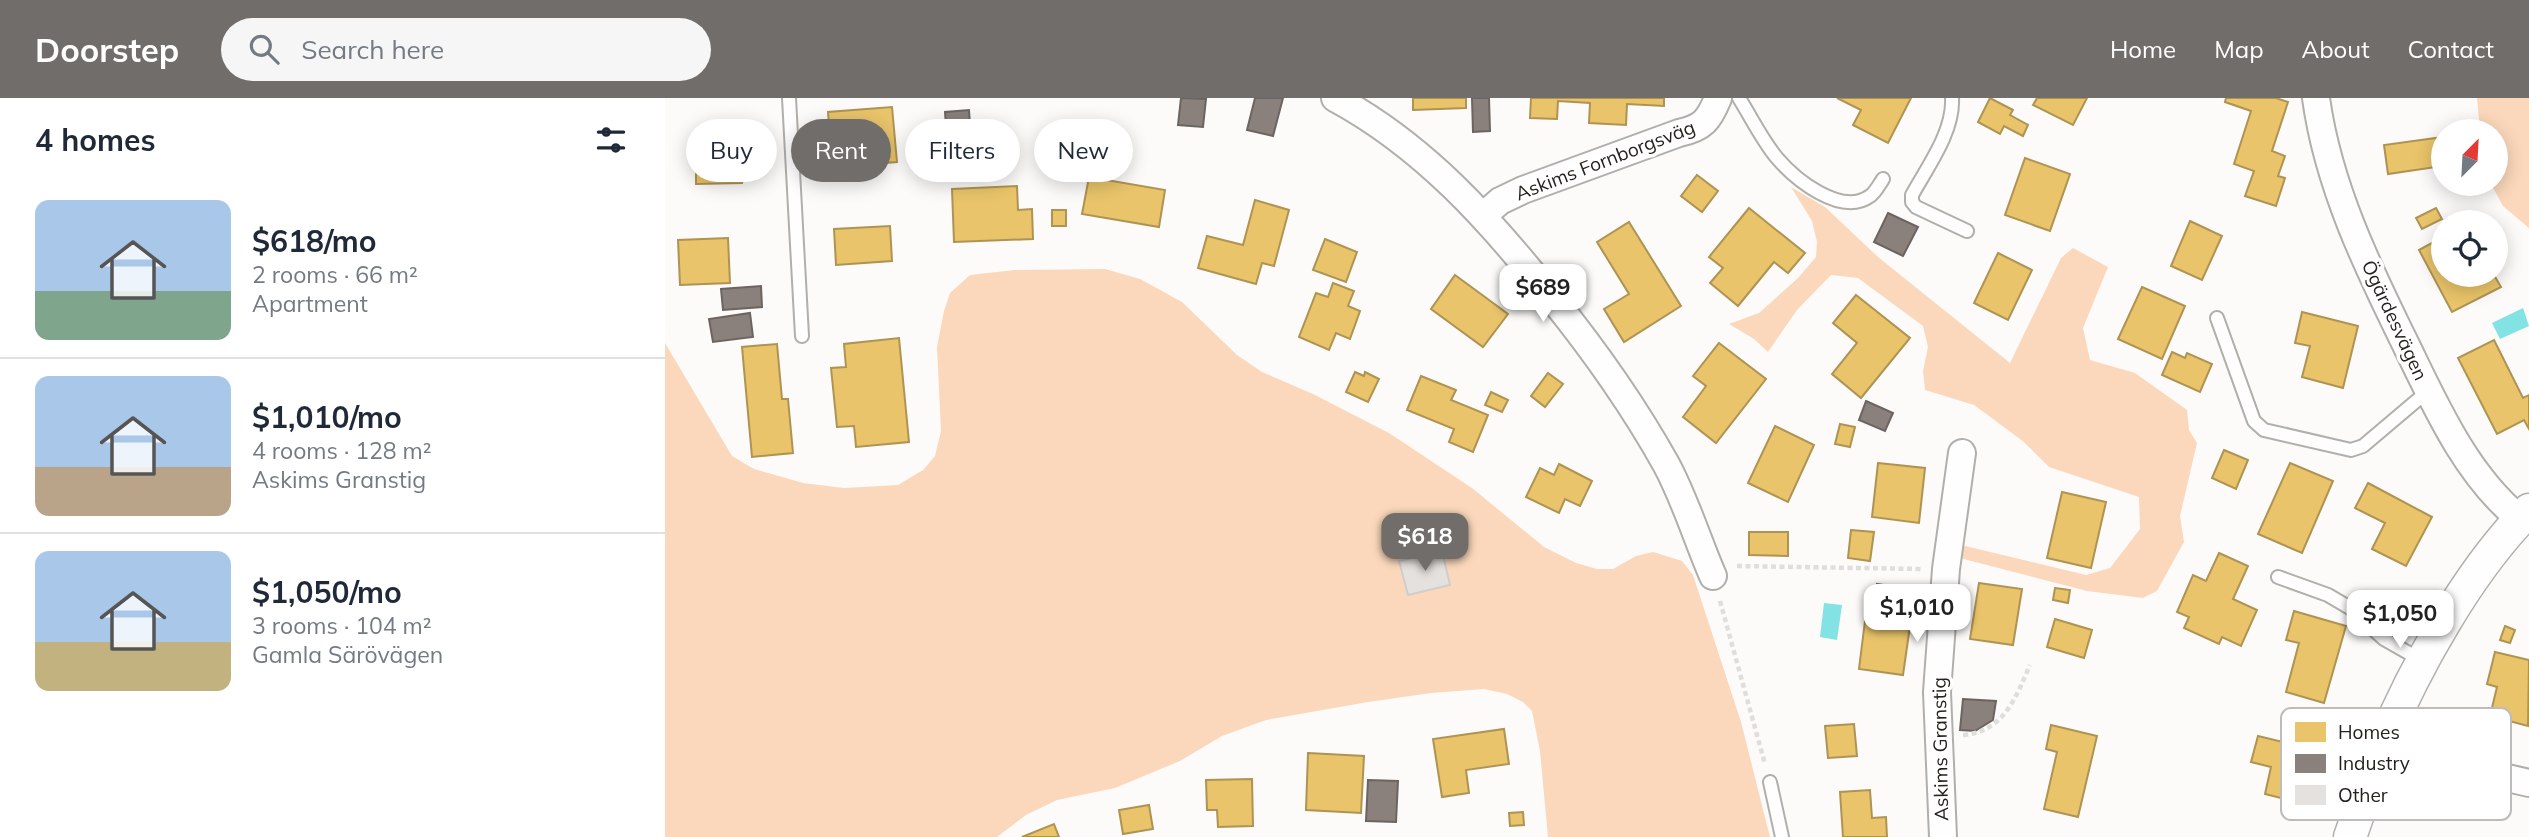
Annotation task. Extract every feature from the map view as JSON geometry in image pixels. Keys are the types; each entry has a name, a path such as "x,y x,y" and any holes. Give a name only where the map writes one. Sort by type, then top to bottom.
{"street":[{"path":"1335,98 1396,135 1433,166 1483,215 1580,333 1640,420 1667,466 1711,571"},
{"name":"Askims Fornborgsväg","path":"1483,215 1500,201 1523,190 1679,133 1696,130 1712,112 1718,98"},
{"name":"Ögärdesvägen","path":"2316,98 2328,156 2343,206 2428,391 2468,460 2500,503 2524,514"},
{"name":"Askims Granstig","path":"1943,837 1937,692 1947,569 1962,453"},
{"path":"2401,708 2424,661 2480,570 2524,514"},
{"path":"2511,779 2529,783"},
{"path":"2350,837 2356,820"}],"lane":[{"path":"789,98 802,336"},
{"path":"1739,98 1776,157 1792,173 1831,199 1859,202 1871,196 1883,179"},
{"path":"1952,98 1953,110 1944,136 1912,195 1912,202 1967,231"},
{"path":"2217,318 2254,421 2264,430 2351,450 2363,446 2428,391"},
{"path":"2278,577 2328,596 2350,608 2384,639 2424,661"},
{"path":"1770,782 1782,837"}],"path":[{"path":"1770,782 1711,571 1947,569"},
{"path":"1937,734 1967,735 1994,726 2015,700 2030,665"}],"shaded area":[{"path":"2477,98 2529,98 2529,228 2503,206 2498,196 2508,196 2508,119 2479,119"},
{"path":"1791,187 1825,207 1878,257 2010,363 2061,258 2073,248 2108,267 2083,328 2090,360 2135,373 2187,410 2189,430 2197,443 2180,516 2184,542 2157,591 2143,598 2087,591 1960,558 1961,545 2086,575 2110,568 2140,529 2139,497 2049,467 2024,442 1974,405 1925,390 1923,371 1928,347 1923,326 1858,278 1831,275 1797,310 1768,352 1754,339 1729,324 1759,313 1798,278 1816,257 1817,242 1812,221"},
{"path":"1105,269 1140,279 1182,302 1237,355 1262,372 1313,394 1389,433 1472,488 1544,547 1576,563 1597,569 1613,569 1636,556 1653,552 1682,561 1693,575 1741,722 1770,837 1548,837 1540,751 1532,711 1523,702 1507,694 1484,689 1431,693 1266,720 1222,736 1180,761 1115,788 1057,800 1026,815 997,837 665,837 665,343 732,456 754,469 803,483 844,488 898,485 923,470 935,456 941,431 937,347 950,293 970,275 1015,270"}],"water":[{"path":"2523,308 2529,326 2500,339 2492,323"},
{"path":"1824,603 1842,605 1837,640 1820,637"}],"building: Homes":[{"path":"1413,98 1466,98 1466,108 1413,110"},
{"path":"1531,98 1664,98 1664,106 1627,104 1626,125 1589,123 1590,103 1558,101 1557,119 1530,118"},
{"path":"1837,98 1911,98 1888,143 1853,125 1861,110"},
{"path":"1990,98 2013,110 2010,115 2028,125 2023,136 2004,126 2000,134 1978,122"},
{"path":"2037,98 2087,98 2073,125 2033,105"},
{"path":"2226,98 2276,98 2288,102 2272,151 2285,156 2278,176 2285,178 2276,206 2245,196 2254,171 2234,164 2251,111 2225,102"},
{"path":"892,107 897,162 891,162 891,119 829,119 828,112"},
{"path":"2431,139 2431,168 2388,174 2384,145"},
{"path":"2025,158 2070,174 2050,231 2005,215"},
{"path":"1697,175 1718,191 1702,212 1681,196"},
{"path":"696,182 742,182 742,183"},
{"path":"1088,182 1118,182 1165,190 1159,227 1082,214"},
{"path":"1017,186 1018,210 1032,209 1033,239 954,242 952,189"},
{"path":"1255,200 1289,210 1274,266 1262,263 1256,284 1198,268 1207,236 1243,245"},
{"path":"1749,208 1805,253 1788,273 1774,262 1738,306 1710,283 1723,268 1709,257"},
{"path":"1052,210 1066,210 1066,226 1052,226"},
{"path":"2431,210 2431,224 2422,229 2416,218"},
{"path":"2190,221 2222,236 2202,280 2171,266"},
{"path":"1629,222 1681,306 1624,342 1604,309 1629,294 1597,242"},
{"path":"890,226 892,261 836,265 834,229"},
{"path":"728,238 730,283 680,285 678,240"},
{"path":"1325,239 1357,252 1346,282 1313,270"},
{"path":"2431,244 2431,273 2419,250"},
{"path":"1998,253 2032,270 2008,320 1974,303"},
{"path":"1455,275 1508,314 1483,347 1431,309"},
{"path":"1333,283 1354,291 1348,306 1360,311 1350,339 1336,333 1329,350 1299,337 1316,293 1328,297"},
{"path":"2142,287 2185,306 2162,359 2118,339"},
{"path":"2439,287 2501,287 2452,312"},
{"path":"1856,295 1910,338 1861,398 1832,374 1857,343 1833,323"},
{"path":"2302,312 2358,326 2343,388 2302,377 2310,346 2295,343"},
{"path":"899,338 909,442 856,447 854,426 837,427 831,368 846,367 844,344"},
{"path":"2494,340 2523,398 2529,395 2529,429 2524,420 2497,434 2458,358"},
{"path":"1719,343 1766,379 1716,443 1683,417 1706,386 1693,376"},
{"path":"777,344 782,399 788,399 793,453 752,457 742,347"},
{"path":"2172,352 2185,358 2187,353 2212,364 2200,392 2162,375"},
{"path":"1355,372 1364,376 1365,372 1379,379 1368,402 1346,392"},
{"path":"1548,373 1563,384 1545,407 1531,396"},
{"path":"1421,376 1456,390 1451,400 1488,415 1473,452 1449,442 1454,429 1407,410"},
{"path":"1491,392 1508,400 1502,412 1485,405"},
{"path":"1840,424 1855,427 1850,447 1835,444"},
{"path":"1775,426 1814,445 1788,502 1748,483"},
{"path":"2224,450 2248,460 2236,489 2212,478"},
{"path":"1878,463 1925,468 1919,523 1872,517"},
{"path":"2290,463 2333,481 2302,553 2258,534"},
{"path":"1559,464 1592,481 1580,506 1565,499 1559,513 1526,497 1540,468 1554,475"},
{"path":"2368,483 2432,517 2406,566 2372,549 2385,523 2355,508"},
{"path":"2062,492 2106,502 2091,568 2047,558"},
{"path":"1851,530 1874,532 1870,561 1848,558"},
{"path":"1749,532 1788,532 1788,556 1749,555"},
{"path":"2219,553 2248,566 2233,599 2257,610 2241,646 2222,637 2219,644 2184,628 2189,617 2177,612 2193,575 2206,581"},
{"path":"1979,583 2022,589 2013,645 1970,639"},
{"path":"2055,588 2070,590 2068,603 2053,600"},
{"path":"2294,611 2346,626 2324,703 2286,692 2299,643 2286,640"},
{"path":"1866,613 1911,619 1903,675 1859,669"},
{"path":"2055,619 2092,630 2084,658 2047,647"},
{"path":"2505,626 2515,630 2510,643 2500,640"},
{"path":"2495,652 2529,660 2528,726 2511,722 2511,708 2492,708 2497,687 2487,684"},
{"path":"1854,724 1857,756 1828,758 1825,726"},
{"path":"2051,725 2097,736 2078,817 2044,809 2057,752 2046,749"},
{"path":"1504,729 1509,764 1466,770 1469,793 1442,797 1433,739"},
{"path":"2258,736 2281,742 2281,798 2265,794 2271,767 2251,762"},
{"path":"1308,753 1364,756 1361,813 1306,810"},
{"path":"1252,779 1253,826 1218,827 1217,810 1207,810 1206,780"},
{"path":"1870,790 1872,818 1886,817 1887,837 1843,837 1840,792"},
{"path":"1149,805 1153,829 1123,834 1119,810"},
{"path":"1523,812 1524,825 1510,826 1509,813"},
{"path":"1054,824 1059,837 1022,837"}],"building: Industry":[{"path":"1181,98 1206,99 1203,127 1178,125"},
{"path":"1255,98 1283,98 1273,136 1247,130"},
{"path":"1472,98 1489,98 1490,131 1473,132"},
{"path":"969,110 970,119 946,119 945,112"},
{"path":"1888,213 1918,227 1903,256 1874,242"},
{"path":"761,286 762,307 723,310 721,289"},
{"path":"750,313 753,337 713,342 709,319"},
{"path":"1866,401 1893,413 1885,431 1859,420"},
{"path":"1877,584 1911,589 1907,613 1874,608"},
{"path":"1963,699 1996,701 1993,720 1975,731 1960,730"},
{"path":"1368,780 1398,781 1396,822 1366,821"}],"building: Other":[{"path":"1442,551 1450,585 1408,595 1399,561"}]}
